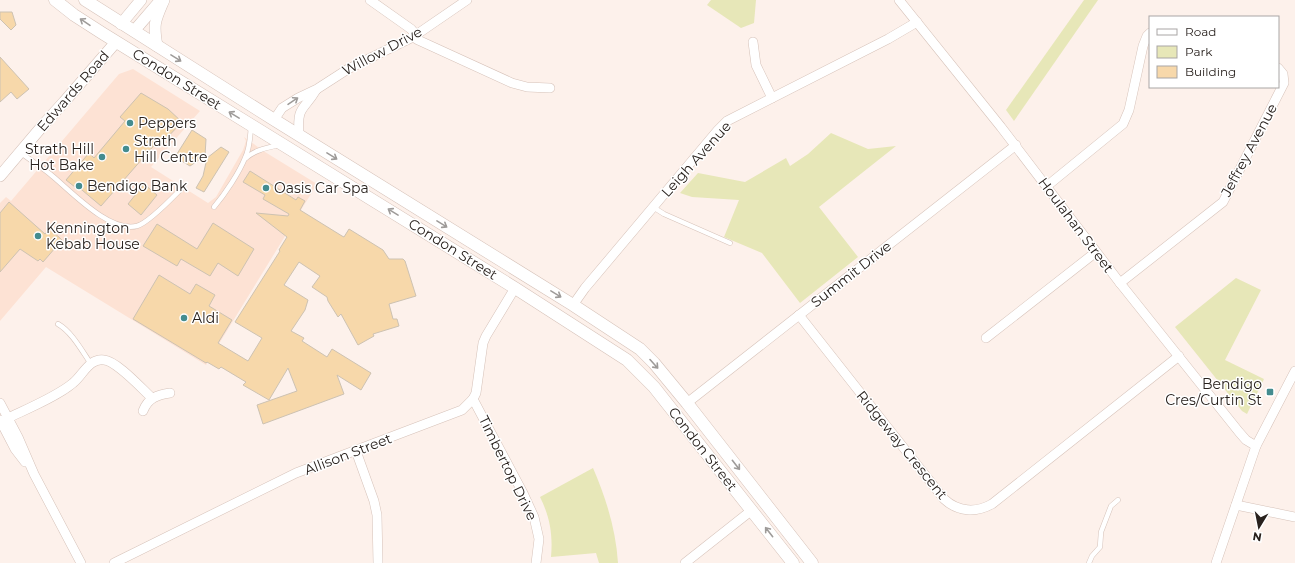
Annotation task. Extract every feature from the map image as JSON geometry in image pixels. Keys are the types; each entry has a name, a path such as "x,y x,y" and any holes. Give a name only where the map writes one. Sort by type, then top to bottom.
{"main road":[{"name":"Condon Street","path":"55,0 89,25 116,42 612,348 641,372 663,397 793,563"},
{"name":"Condon Street","path":"85,0 276,121 573,305 640,349 654,363 686,402 812,563"},
{"name":"Edwards Road","path":"116,42 121,24"},
{"name":"Edwards Road","path":"116,42 134,32"},
{"path":"276,121 278,132 294,143 309,160"},
{"path":"515,288 523,274"}],"street":[{"name":"Edwards Road","path":"121,24 141,0"},
{"name":"Edwards Road","path":"134,32 162,0"},
{"path":"157,46 154,27 162,0"},
{"path":"370,0 411,29 414,36 418,40 512,83 526,87 550,88"},
{"name":"Willow Drive","path":"276,121 276,116 282,108 317,89 340,73 414,36 467,0"},
{"name":"Houlahan Street","path":"899,0 1016,145 1120,283 1239,432 1246,440 1256,446"},
{"name":"Leigh Avenue","path":"573,305 585,288 722,126 735,116 888,39 917,22"},
{"path":"1047,186 1123,124 1129,110 1143,46 1149,33"},
{"name":"Edwards Road","path":"0,176 116,42"},
{"path":"753,42 756,65 772,98"},
{"name":"Jeffrey Avenue","path":"1120,283 1223,202 1284,84 1283,74 1279,69"},
{"name":"Willow Drive","path":"299,135 298,118 300,112 317,89"},
{"name":"Summit Drive","path":"686,402 1016,145"},
{"path":"986,338 1096,252"},
{"path":"473,399 478,386 483,343 489,330 515,288"},
{"name":"Ridgeway Crescent","path":"799,315 944,499 954,507 969,510 984,508 992,504 1179,356"},
{"path":"4,419 69,387 91,364 98,360 111,362 152,398"},
{"path":"1216,563 1256,446 1295,371"},
{"path":"143,410 152,398 170,393"},
{"name":"Allison Street","path":"114,563 296,474 455,414 462,410 473,399"},
{"name":"Timbertop Drive","path":"473,399 523,493 534,518 539,539 536,563"},
{"path":"0,403 4,419 80,563"},
{"path":"356,451 374,501 377,515 378,563"},
{"path":"1236,505 1295,517"},
{"path":"684,563 752,510"}],"lane":[{"path":"214,207 225,193 245,158 249,146 251,125"},
{"path":"245,158 259,150 282,144"},
{"path":"20,152 51,175 90,208 112,222 124,226 136,226 148,221 183,187"},
{"path":"653,207 664,214 730,243"},
{"path":"58,324 66,330 91,364"},
{"path":"1089,563 1092,556 1100,547 1101,532 1111,506 1118,500"}],"shaded area":[{"path":"133,69 200,111 151,167 208,203 216,197 243,150 246,141 244,137 265,152 317,184 206,365 46,267 0,321 0,203 6,197 11,201 119,74"}],"green space":[{"path":"711,0 756,0 754,23 741,28 707,5"},
{"path":"1084,0 1098,0 1014,121 1006,110"},
{"path":"831,133 868,149 896,146 819,207 858,257 800,303 762,253 724,237 739,200 692,197 680,193 698,173 745,182 786,158 790,166 808,154"},
{"path":"1236,278 1261,290 1225,360 1264,379 1247,414 1242,411 1175,327"},
{"path":"593,468 610,514 618,563 599,563 596,553 551,557 552,541 550,526 540,497"}],"building":[{"path":"0,12 12,12 16,25 11,30 0,19"},
{"path":"0,57 29,89 17,99 11,92 0,102"},
{"name":"Strath Hill Centre","path":"141,93 168,109 182,122 160,145 157,142 101,206 76,185 75,187 66,180 89,153 94,158 125,121 120,117"},
{"path":"192,130 206,139 205,156 190,166 175,157"},
{"path":"221,147 229,152 204,192 196,188 203,176 207,158"},
{"path":"250,171 296,200 298,197 305,201 300,210 342,236 344,237 349,229 383,250 389,259 403,259 405,261 416,296 389,304 393,319 397,319 399,326 373,334 374,336 358,345 341,314 338,317 327,297 312,287 320,276 299,262 284,285 308,300 305,310 291,331 304,338 302,341 327,357 332,349 371,373 361,390 337,375 344,394 263,424 257,405 297,391 288,368 269,400 243,385 246,382 221,367 219,369 207,362 206,363 133,319 159,275 190,294 196,284 215,295 209,306 232,320 218,343 248,361 262,338 235,322 280,251 279,250 287,237 256,213 288,216 289,214 263,199 265,195 243,182"},
{"path":"144,184 157,195 141,215 128,204"},
{"path":"9,202 45,234 50,229 62,240 43,262 40,259 38,261 20,249 0,272 0,213"},
{"path":"213,223 254,249 238,276 218,263 210,276 181,259 177,266 143,246 157,224 197,249"}],"place":[{"name":"Peppers","path":"130,123"},
{"name":"Strath Hill Centre","path":"126,149"},
{"name":"Strath Hill Hot Bake","path":"102,157"},
{"name":"Bendigo Bank","path":"79,186"},
{"name":"Oasis Car Spa","path":"266,188"},
{"name":"Kennington Kebab House","path":"38,236"},
{"name":"Aldi","path":"184,318"},
{"name":"Bendigo Cres/Curtin St","path":"1270,392"}]}
